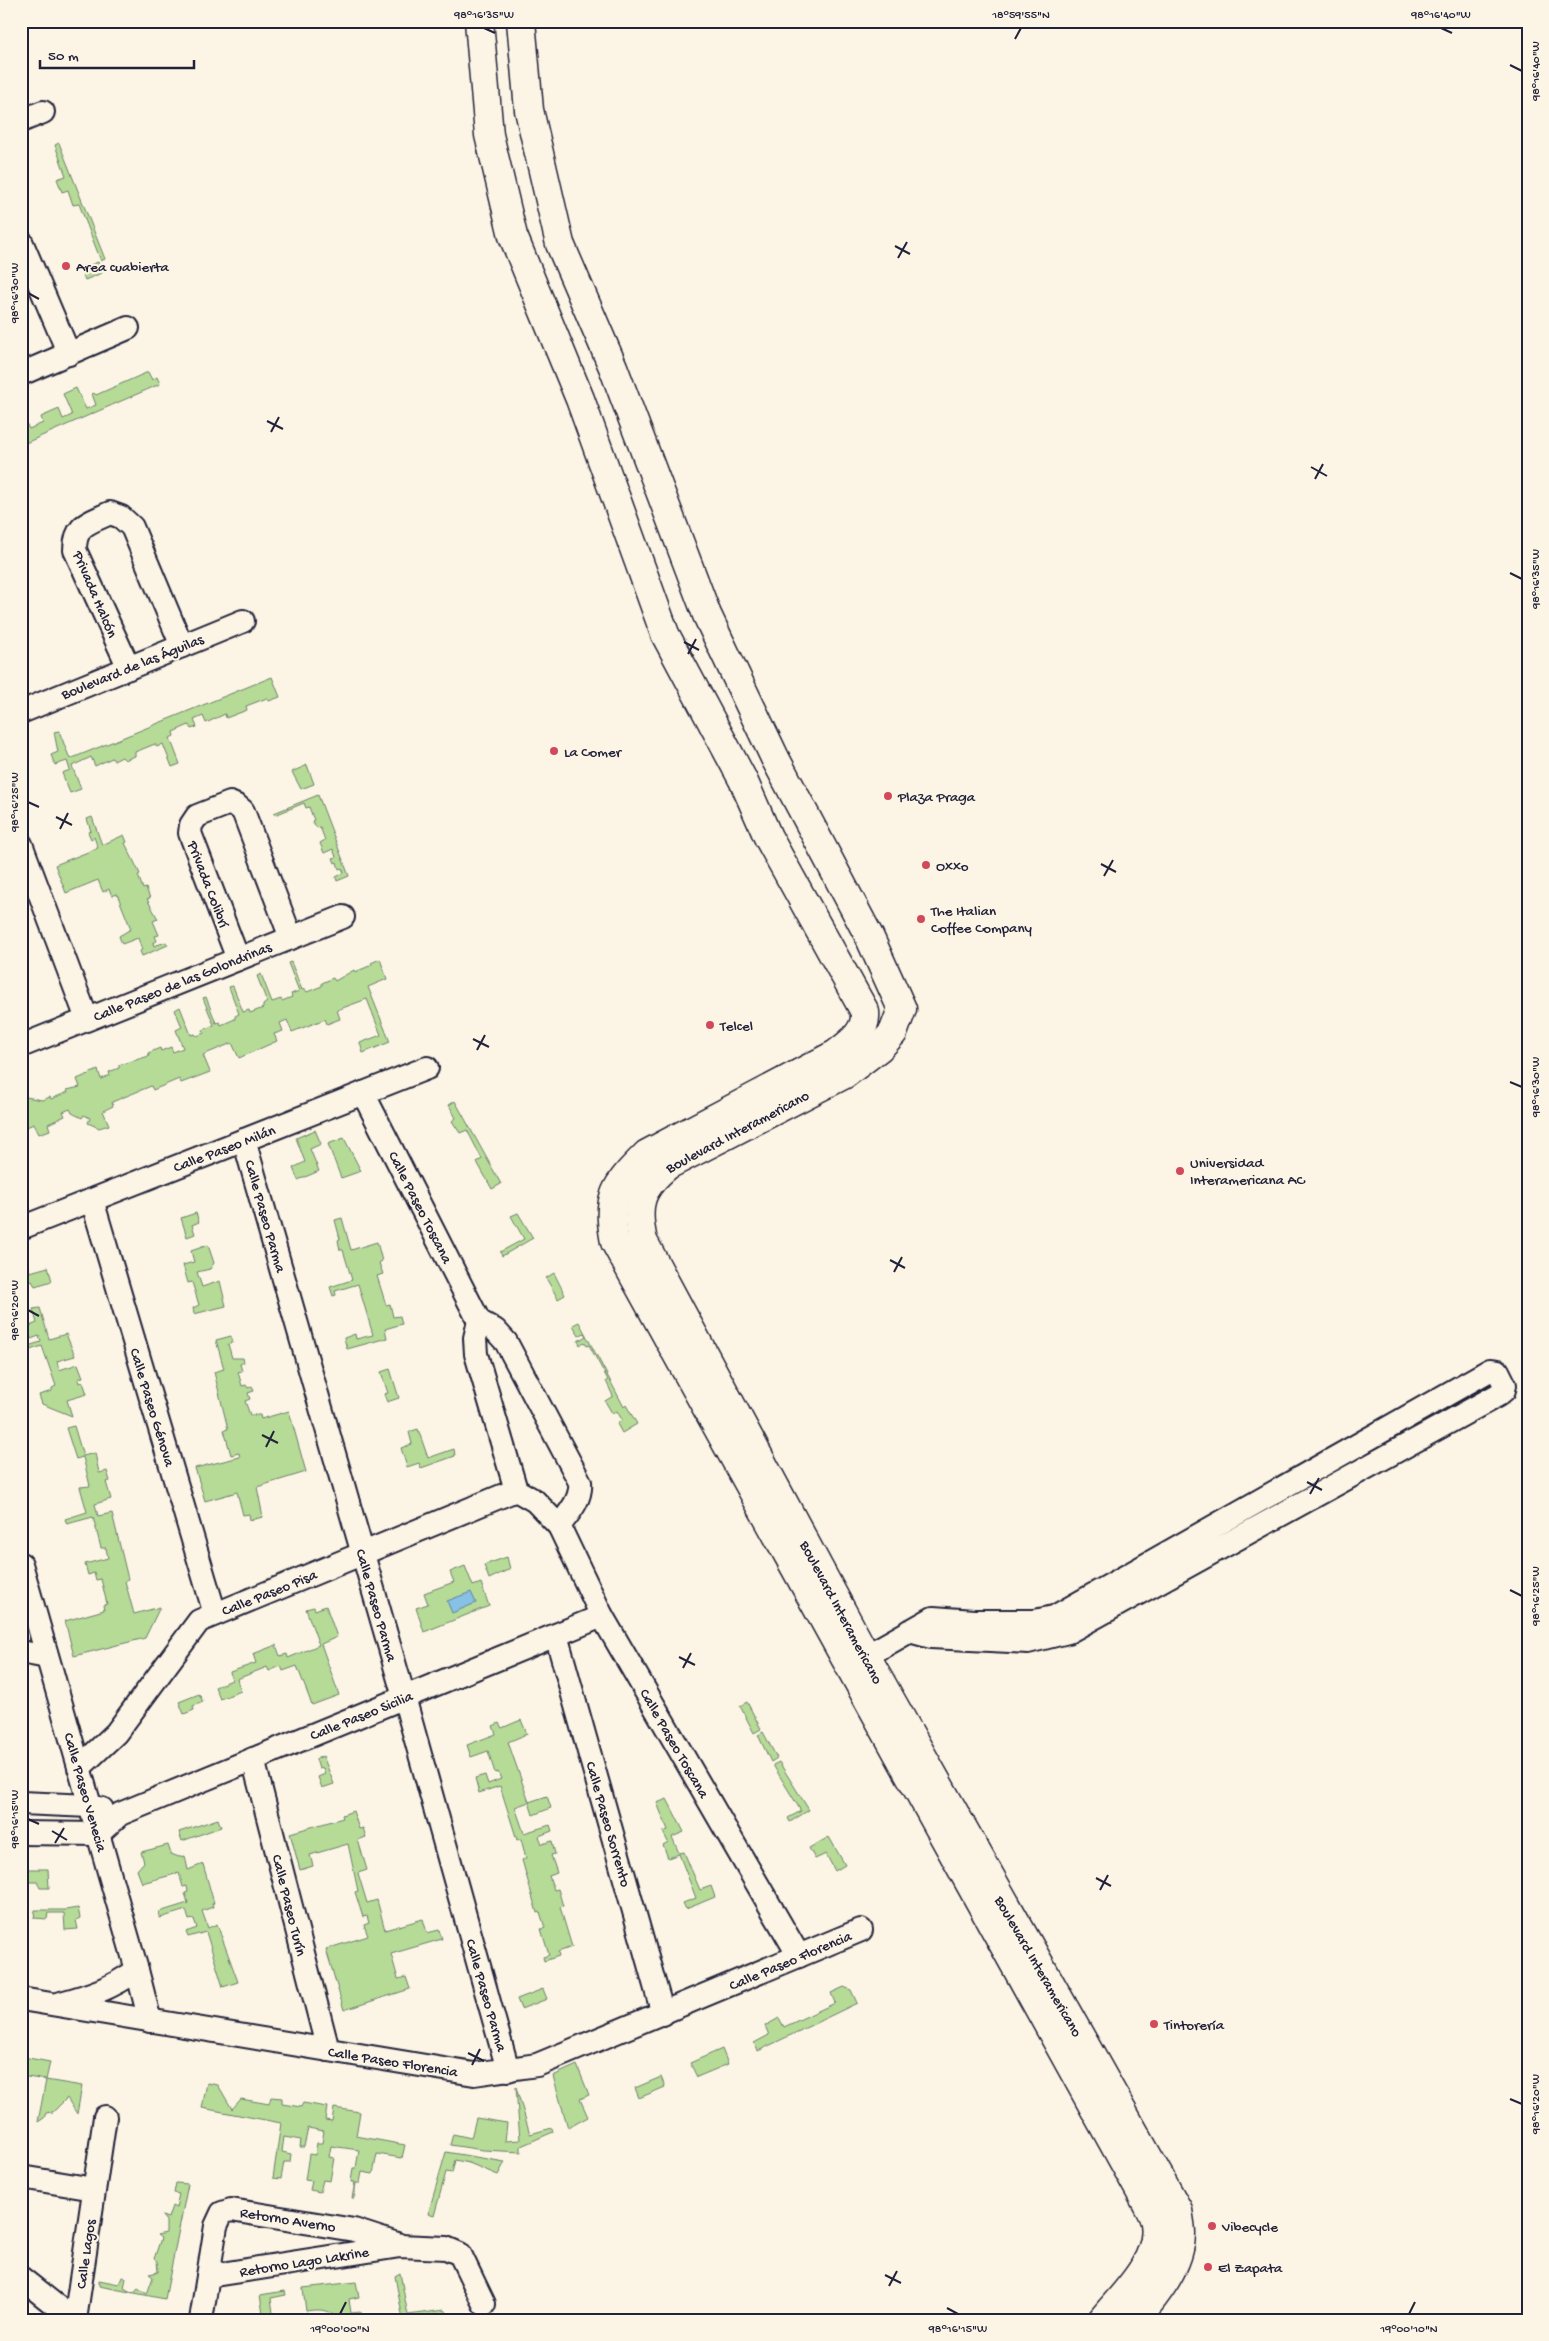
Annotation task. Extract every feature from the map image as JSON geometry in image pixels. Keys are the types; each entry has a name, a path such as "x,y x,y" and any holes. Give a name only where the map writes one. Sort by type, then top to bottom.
{"main road":[{"name":"Boulevard Interamericano","path":"479,21 489,135 513,236 580,399 665,634 743,780 768,837 866,1012 862,1029 855,1040 836,1054 647,1154 622,1178 613,1197 610,1217 615,1242 1149,2208 1155,2222 1156,2239 1150,2255 1138,2275 1102,2320"},
{"name":"Boulevard Interamericano","path":"521,21 529,110 560,244 613,367 706,615 775,758 869,936 898,996 902,1009 893,1033 879,1048 846,1074 668,1165 651,1179 640,1199 638,1220 642,1241 866,1656 1178,2210 1181,2234 1179,2251 1173,2267 1135,2320"}],"street":[{"path":"21,122 43,112"},
{"path":"21,241 69,354"},
{"path":"21,374 128,328"},
{"name":"Privada Halcón","path":"129,668 75,550 75,538 82,526 110,513 121,517 132,526 182,646"},
{"name":"Boulevard de las Águilas","path":"21,712 243,621"},
{"name":"Privada Colibrí","path":"238,960 190,834 191,825 197,816 230,803 242,811 291,938"},
{"path":"21,844 87,1020"},
{"name":"Calle Paseo de las Golondrinas","path":"21,1046 343,918"},
{"name":"Calle Paseo Milán","path":"21,1228 427,1068"},
{"name":"Calle Paseo Toscana","path":"364,1093 479,1321 495,1330 506,1342 580,1482 581,1489 577,1500 559,1526"},
{"name":"Calle Paseo Parma","path":"244,1140 404,1697 508,2070"},
{"name":"Calle Paseo Génova","path":"92,1200 214,1614"},
{"path":"479,1321 474,1338 476,1354 516,1490"},
{"path":"866,1656 933,1618 1051,1628 1068,1632 1498,1395 1504,1390 1505,1385 1502,1378 1498,1371 1490,1370 1274,1493 1051,1628"},
{"name":"Calle Paseo Toscana","path":"516,1490 534,1501 559,1526 602,1616 799,1956"},
{"name":"Calle Paseo Pisa","path":"79,1768 116,1733 199,1621 516,1490"},
{"path":"1274,1493 1284,1513"},
{"name":"Calle Paseo Venecia","path":"21,1564 138,1970 150,2021"},
{"name":"Calle Paseo Sicilia","path":"98,1834 120,1814 602,1616"},
{"name":"Calle Paseo Sorrento","path":"556,1635 663,2014"},
{"path":"21,1652 47,1657"},
{"name":"Calle Paseo Turín","path":"253,1760 328,2050"},
{"path":"21,1803 90,1806 120,1814"},
{"path":"21,1833 98,1834"},
{"name":"Calle Paseo Florencia","path":"21,1999 474,2074 537,2065 861,1930"},
{"path":"54,2005 100,1992 138,1970"},
{"name":"Calle Lagos","path":"21,2278 75,2320 105,2116"},
{"path":"21,2177 94,2189"},
{"name":"Retorno Averno","path":"201,2320 216,2226 222,2213 231,2210 354,2230 400,2246"},
{"path":"400,2246 446,2248 460,2254 484,2304"},
{"name":"Retorno Lago Lakrine","path":"208,2276 400,2246"}],"green space":[{"path":"59,143 105,259 101,261 79,204 73,205 68,190 62,192 57,179 66,176 55,145"},
{"path":"98,262 102,273 85,280 80,269"},
{"path":"148,372 152,380 157,377 160,384 21,445 21,425 26,423 29,429 43,423 41,417 59,409 63,419 72,415 63,394 76,388 86,409 96,405 92,394 96,395"},
{"path":"272,677 280,697 269,701 267,698 246,706 247,710 226,718 225,714 206,723 203,716 194,720 197,727 191,729 189,725 173,732 174,736 170,738 180,764 172,767 163,744 157,747 155,744 135,752 135,756 125,760 122,757 114,761 112,758 95,766 91,757 72,766 81,789 70,793 62,773 70,770 67,761 55,765 51,755 58,752 54,732 59,731 70,759"},
{"path":"307,765 314,784 301,789 292,772"},
{"path":"318,795 349,876 337,881 336,877 344,873 342,868 339,869 337,862 335,863 333,858 336,857 333,849 324,853 320,843 325,840 320,827 317,828 312,821 314,820 309,807 306,808 304,803 275,815 274,813"},
{"path":"92,817 102,845 124,835 127,842 125,843 140,874 138,875 143,889 146,888 150,898 147,899 158,919 153,921 159,935 155,936 157,941 153,943 154,946 166,942 168,945 142,956 140,951 142,949 138,938 122,944 119,936 131,929 117,894 112,896 109,889 103,892 98,880 66,893 55,865 98,848 94,837 91,839 88,832 91,831 87,819"},
{"path":"380,959 387,979 368,987 390,1042 363,1053 360,1043 381,1035 367,999 337,1010 340,1019 327,1024 325,1019 292,1032 287,1020 280,1023 283,1031 274,1034 277,1041 239,1058 232,1043 203,1055 210,1072 181,1083 179,1079 153,1090 151,1086 112,1102 113,1106 103,1111 109,1125 99,1128 88,1123 90,1118 84,1115 82,1118 72,1113 70,1109 63,1112 65,1116 48,1124 50,1130 39,1134 34,1124 21,1129 21,1115 26,1113 21,1108 21,1096 42,1100 50,1097 51,1099 68,1092 67,1090 80,1087 77,1079 98,1070 101,1079 110,1075 109,1072 119,1068 119,1065 149,1056 148,1053 160,1048 161,1051 171,1047 173,1052 183,1048 176,1030 182,1027 175,1010 180,1007 191,1035 195,1034 197,1036 204,1033 203,1030 214,1025 203,998 206,997 216,1023 220,1022 221,1025 235,1019 235,1016 239,1014 229,987 233,986 243,1012 249,1010 250,1013 263,1008 263,1005 267,1002 257,976 261,974 272,1002 281,999 282,1001 292,997 291,994 299,991 288,963 291,962 302,990 305,989 307,992 322,986 322,983 333,978 335,981 354,970 355,972 372,965 371,963"},
{"path":"455,1101 501,1184 492,1189 477,1162 482,1159 467,1130 460,1133 452,1121 456,1118 449,1105"},
{"path":"315,1130 321,1144 310,1149 319,1171 298,1180 293,1168 305,1162 296,1138"},
{"path":"344,1138 361,1171 341,1178 328,1144"},
{"path":"196,1213 199,1222 192,1225 195,1234 187,1237 181,1218"},
{"path":"518,1213 533,1238 502,1256 500,1252 524,1239 511,1216"},
{"path":"342,1218 351,1250 377,1242 382,1261 379,1263 383,1274 377,1276 386,1305 390,1304 393,1317 400,1316 402,1324 385,1329 387,1338 347,1349 344,1338 355,1334 356,1339 373,1335 358,1284 335,1291 336,1295 333,1296 330,1287 352,1280 338,1240 340,1239 335,1220"},
{"path":"208,1245 214,1263 210,1269 197,1272 202,1287 220,1281 226,1306 194,1314 193,1308 199,1305 192,1282 188,1283 183,1265 194,1262 191,1251"},
{"path":"28,1265 30,1272 48,1267 52,1281 35,1286 32,1281 21,1284 21,1267"},
{"path":"554,1273 565,1295 558,1299 546,1278"},
{"path":"40,1308 49,1339 66,1334 75,1356 57,1361 59,1370 78,1364 83,1377 78,1379 79,1383 83,1382 87,1394 67,1400 72,1416 42,1404 39,1395 52,1391 52,1388 56,1386 42,1346 21,1353 21,1348 41,1342 39,1336 31,1339 27,1327 37,1323 33,1309"},
{"path":"579,1322 624,1407 626,1405 637,1424 622,1433 617,1424 622,1420 617,1411 612,1413 605,1401 613,1396 606,1381 608,1380 589,1345 587,1346 584,1342 580,1345 578,1341 586,1336 584,1333 579,1336 573,1325"},
{"path":"231,1336 233,1342 228,1344 232,1358 243,1358 244,1362 240,1364 242,1371 238,1372 242,1386 246,1385 248,1388 252,1386 254,1391 248,1393 250,1399 245,1401 250,1415 260,1415 261,1419 289,1411 306,1472 257,1487 263,1517 250,1520 249,1514 243,1515 237,1492 205,1501 195,1468 240,1457 239,1453 231,1455 224,1430 228,1429 214,1372 224,1369 216,1340"},
{"path":"390,1369 399,1398 387,1402 384,1394 388,1393 381,1372"},
{"path":"74,1426 83,1456 95,1453 99,1473 107,1471 110,1481 106,1482 111,1499 95,1504 98,1516 112,1513 128,1579 125,1581 134,1614 160,1607 145,1638 74,1656 65,1621 104,1610 103,1605 107,1604 101,1579 96,1580 94,1573 88,1575 85,1564 108,1558 106,1548 101,1548 93,1517 67,1524 65,1519 87,1512 80,1487 90,1486 83,1457 76,1459 66,1428"},
{"path":"418,1429 428,1458 454,1449 455,1456 421,1468 419,1463 407,1467 401,1448 412,1444 409,1432"},
{"path":"507,1557 510,1569 489,1579 484,1565"},
{"path":"465,1566 473,1586 481,1583 489,1606 424,1632 416,1608 428,1604 424,1593 454,1582 450,1572"},
{"path":"326,1606 337,1637 321,1644 339,1695 312,1705 297,1666 283,1671 281,1666 269,1671 267,1667 237,1679 241,1691 220,1699 215,1687 232,1680 230,1672 256,1663 253,1654 276,1645 280,1656 287,1654 288,1658 319,1645 306,1609 314,1607 315,1610"},
{"path":"199,1694 203,1702 193,1706 194,1710 184,1714 179,1702"},
{"path":"747,1702 761,1729 754,1733 740,1706"},
{"path":"521,1720 527,1734 508,1742 529,1802 515,1807 524,1833 550,1825 552,1831 539,1836 542,1844 552,1841 555,1854 551,1855 557,1873 549,1876 554,1890 558,1889 563,1906 560,1907 572,1947 558,1952 559,1956 544,1961 543,1957 549,1955 541,1929 545,1928 540,1912 537,1913 522,1860 526,1858 521,1839 517,1840 500,1786 479,1793 475,1778 485,1775 488,1784 501,1779 498,1772 495,1773 488,1751 471,1757 467,1745 496,1734 493,1726 499,1723 502,1728"},
{"path":"763,1732 777,1758 771,1762 758,1735"},
{"path":"323,1756 334,1784 322,1788 318,1777 325,1774 323,1768 319,1769 316,1759"},
{"path":"779,1762 809,1810 790,1822 788,1818 801,1811 773,1765"},
{"path":"547,1796 551,1808 533,1815 529,1802"},
{"path":"667,1799 684,1832 672,1837 679,1853 684,1852 700,1890 711,1886 715,1897 686,1909 683,1903 696,1898 679,1854 668,1858 663,1845 668,1842 663,1832 668,1830 657,1803"},
{"path":"353,1811 359,1829 363,1828 366,1837 358,1840 367,1870 358,1873 367,1903 377,1900 385,1930 423,1919 427,1933 439,1930 442,1939 391,1954 398,1979 406,1977 410,1989 344,2010 326,1949 368,1936 364,1925 369,1923 367,1916 363,1917 355,1892 358,1891 348,1844 310,1855 313,1866 300,1870 290,1833 343,1818 342,1815"},
{"path":"218,1819 221,1827 182,1841 179,1832"},
{"path":"829,1837 845,1865 835,1871 826,1854 815,1859 809,1848"},
{"path":"168,1845 171,1854 179,1857 185,1856 188,1870 203,1864 214,1903 212,1904 213,1907 202,1911 208,1928 217,1924 238,1982 223,1987 206,1932 188,1937 186,1932 197,1928 194,1919 189,1920 186,1910 160,1918 159,1912 188,1903 185,1893 188,1892 187,1886 183,1887 179,1873 142,1883 137,1870 144,1862 141,1852"},
{"path":"26,1869 48,1869 49,1888 40,1888 37,1882 26,1882"},
{"path":"78,1908 80,1918 76,1920 78,1929 65,1930 64,1913 48,1913 47,1919 34,1918 35,1910"},
{"path":"844,1987 851,1990 857,2003 758,2051 754,2043 769,2035 765,2026 779,2018 784,2027 835,2003 831,1993"},
{"path":"543,1989 547,1999 521,2009 517,1999"},
{"path":"722,2049 728,2064 697,2077 690,2063"},
{"path":"23,2057 50,2062 46,2080 21,2076"},
{"path":"577,2065 589,2095 580,2099 588,2117 568,2128 553,2076"},
{"path":"661,2077 665,2087 639,2098 635,2088"},
{"path":"46,2080 82,2086 77,2114 67,2098 53,2112 46,2113 44,2118 38,2122"},
{"path":"207,2083 218,2085 232,2109 241,2099 269,2104 271,2097 282,2098 282,2104 301,2107 303,2103 327,2107 325,2120 332,2121 334,2108 360,2112 356,2136 405,2145 402,2158 377,2154 373,2174 362,2172 360,2183 356,2183 354,2198 352,2198 355,2182 351,2182 353,2168 356,2168 359,2150 331,2146 329,2157 334,2158 330,2181 323,2180 320,2192 310,2190 312,2181 305,2180 309,2154 315,2155 317,2143 322,2143 324,2131 308,2128 304,2147 300,2147 301,2140 284,2137 282,2152 291,2154 290,2162 284,2162 281,2179 273,2178 281,2123 202,2108"},
{"path":"516,2087 530,2134 552,2128 553,2132 521,2146 521,2152 483,2150 450,2145 453,2134 471,2138 476,2118 507,2123 505,2141 520,2140"},
{"path":"446,2152 505,2162 498,2175 469,2163 455,2160 452,2173 446,2172 434,2216 428,2214"},
{"path":"176,2183 188,2184 165,2299 133,2293 138,2288 147,2294 153,2277 149,2274 158,2272 157,2261 154,2259 161,2238 157,2235 166,2233 166,2221 162,2216 168,2218 172,2206 176,2208 179,2194 174,2193"},
{"path":"400,2273 408,2315 444,2310 455,2320 403,2320 395,2276"},
{"path":"122,2277 126,2278 124,2288 132,2293 99,2286 99,2280 119,2284"},
{"path":"356,2282 359,2297 349,2299 351,2313 361,2312 362,2320 339,2320 324,2311 306,2311 303,2288"},
{"path":"285,2291 286,2295 271,2298 274,2320 264,2320 260,2295"}],"water":[{"path":"471,1592 476,1603 452,1613 447,1601"}],"place":[{"name":"Area cuabierta","path":"66,266"},
{"name":"La Comer","path":"554,751"},
{"name":"Plaza Praga","path":"888,796"},
{"name":"Oxxo","path":"926,865"},
{"name":"The Italian Coffee Company","path":"921,919"},
{"name":"Telcel","path":"710,1025"},
{"name":"Universidad Interamericana AC","path":"1180,1171"},
{"name":"Tintorería","path":"1154,2024"},
{"name":"Vibecycle","path":"1212,2226"},
{"name":"El Zapata","path":"1208,2267"}]}
